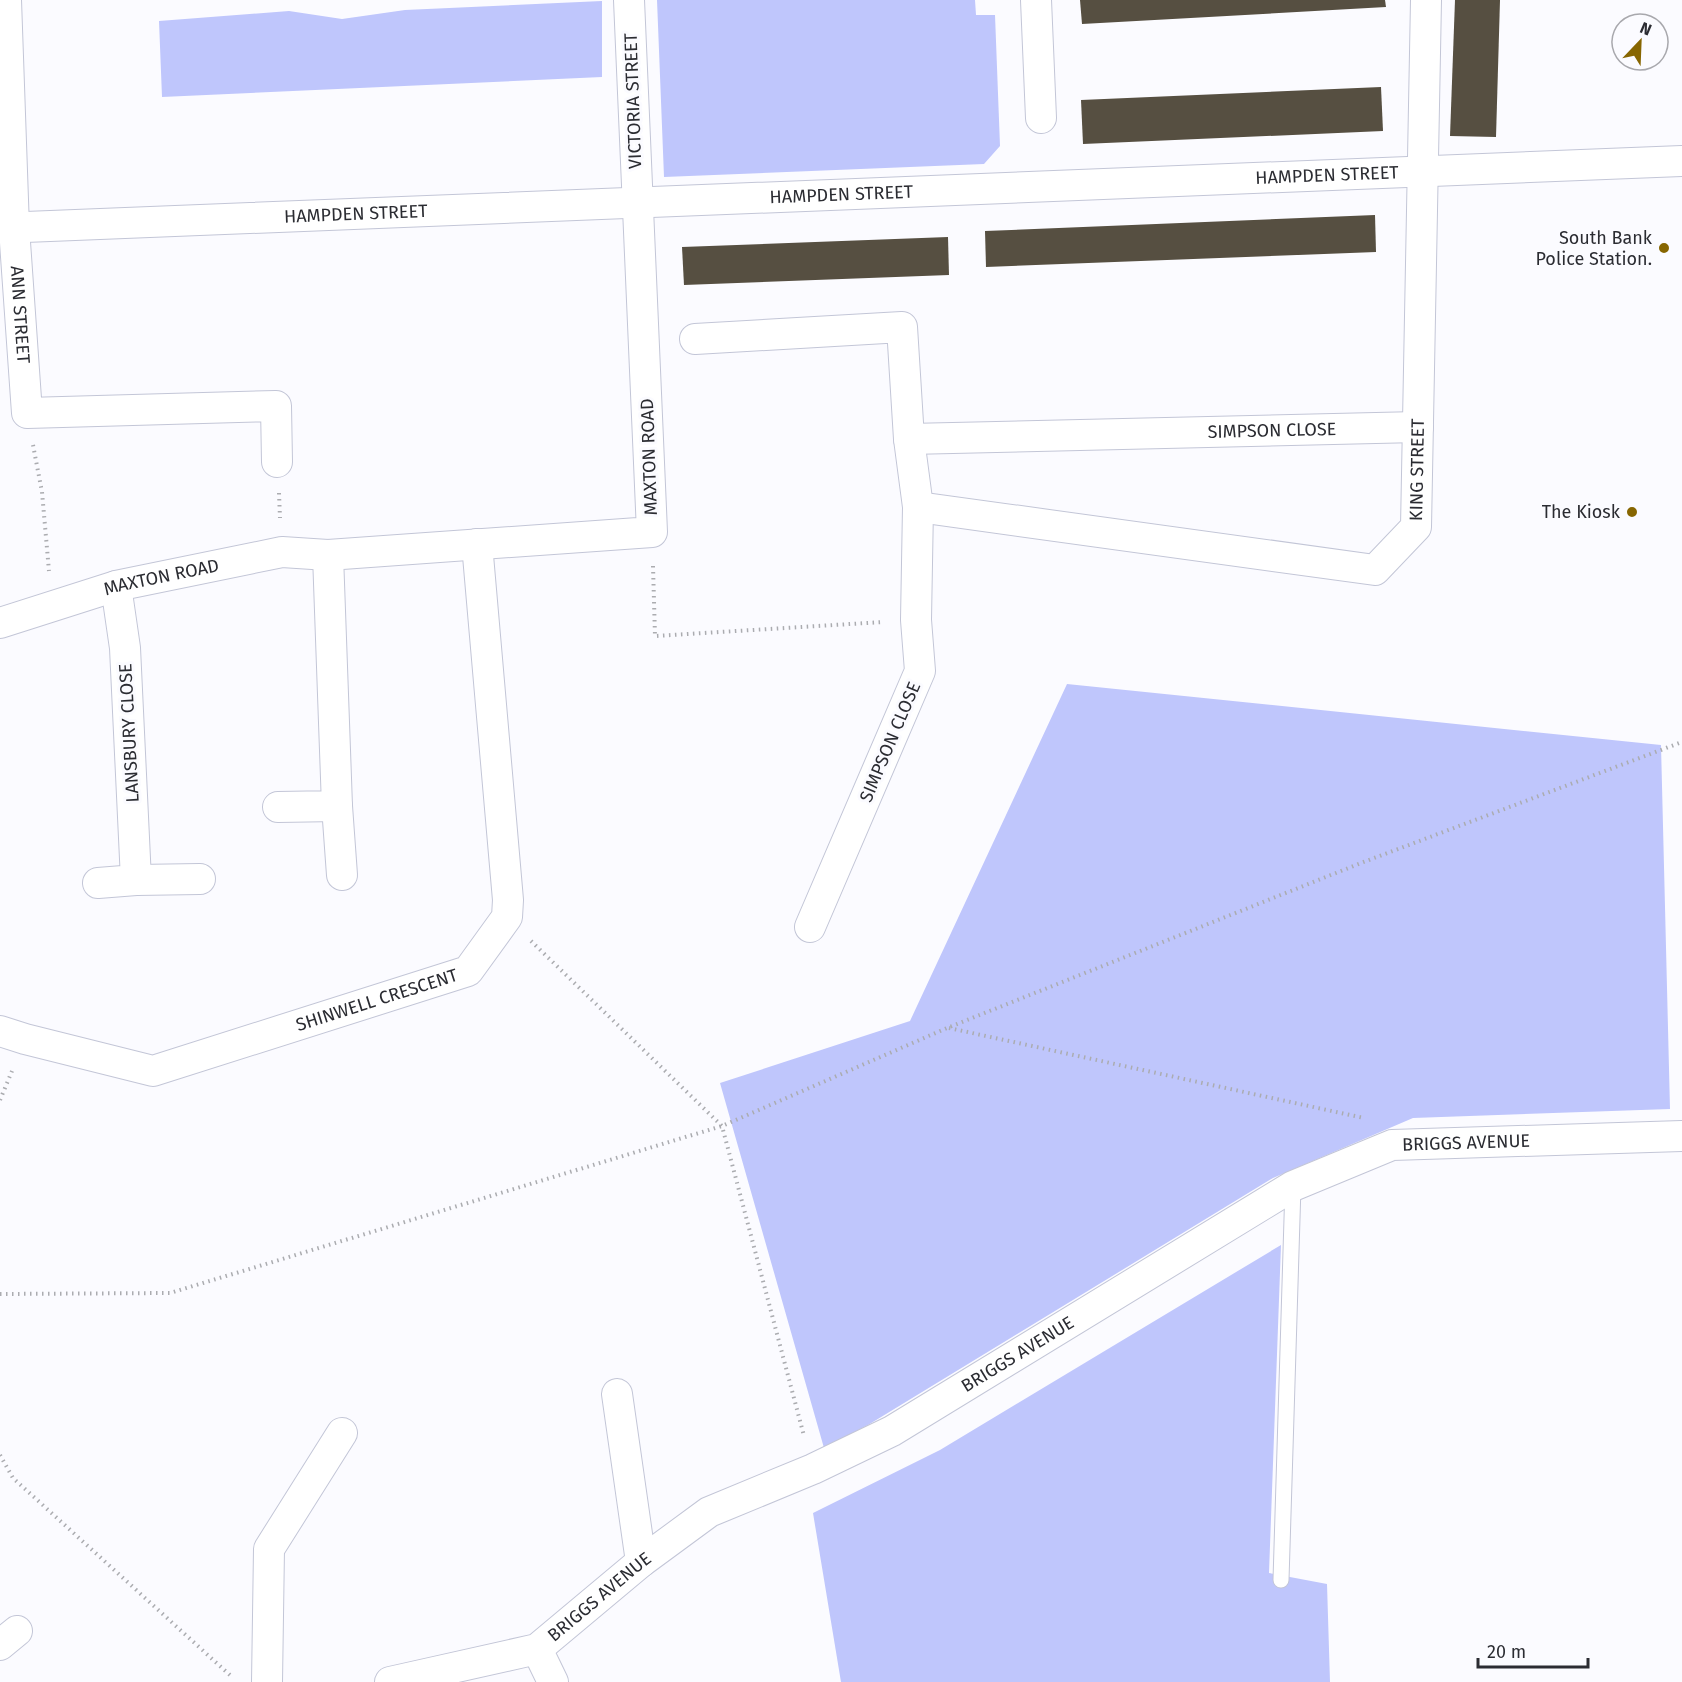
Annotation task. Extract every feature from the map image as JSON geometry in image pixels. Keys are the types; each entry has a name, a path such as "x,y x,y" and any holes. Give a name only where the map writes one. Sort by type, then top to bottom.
{"street":[{"name":"ANN STREET","path":"6,0 7,228 27,413"},
{"name":"VICTORIA STREET","path":"629,0 638,202"},
{"path":"1036,0 1041,117"},
{"name":"KING STREET","path":"918,507 1375,570 1416,527 1426,0"},
{"name":"HAMPDEN STREET","path":"7,228 1682,161"},
{"name":"MAXTON ROAD","path":"0,622 116,586 282,552 328,555 652,532 638,202"},
{"name":"SIMPSON CLOSE","path":"695,339 902,327 909,439 918,507 916,620 920,671 810,927"},
{"path":"27,413 276,406 277,462"},
{"name":"SIMPSON CLOSE","path":"909,439 1418,427"},
{"path":"477,544 508,900 507,917"},
{"path":"328,555 337,806 342,875"},
{"name":"LANSBURY CLOSE","path":"116,586 124,648 136,880"},
{"path":"278,807 337,806"},
{"path":"98,883 200,879"},
{"name":"SHINWELL CRESCENT","path":"0,1030 25,1040 153,1071 468,971 507,917"},
{"name":"BRIGGS AVENUE","path":"390,1682 537,1649 641,1562 708,1512 813,1469 892,1431 1293,1186 1392,1145 1682,1136"},
{"path":"617,1394 641,1562"},
{"path":"267,1682 269,1549 342,1433"},
{"path":"537,1649 553,1682"}],"lane":[{"path":"1281,1580 1293,1186"}],"path":[{"path":"27,413 42,492 52,605"},
{"path":"277,462 282,552"},
{"path":"652,532 655,636 916,620"},
{"path":"0,1294 170,1293 722,1126 947,1028 1361,863 1682,742"},
{"path":"507,917 722,1126 813,1469"},
{"path":"947,1028 1380,1122 1392,1145"},
{"path":"0,1455 13,1478 237,1682"}],"shaded area":[{"path":"657,0 975,0 976,15 995,15 1000,146 984,164 664,177"},
{"path":"602,1 602,77 162,97 159,21 289,11 342,19 405,10"},
{"path":"1067,684 1661,745 1670,1109 1413,1118 1273,1178 868,1425 824,1448 720,1083 910,1021"},
{"path":"1281,1245 1269,1573 1327,1584 1330,1682 841,1682 813,1513 940,1450"}],"building":[{"path":"1080,0 1385,0 1386,7 1082,24"},
{"path":"1455,0 1500,0 1496,137 1450,136"},
{"path":"1381,87 1383,131 1083,144 1081,100"},
{"path":"1375,215 1376,252 986,267 985,231"},
{"path":"948,237 949,275 684,285 682,247"}],"place":[{"name":"South Bank Police Station.","path":"1664,248"},
{"name":"The Kiosk","path":"1632,512"}]}
